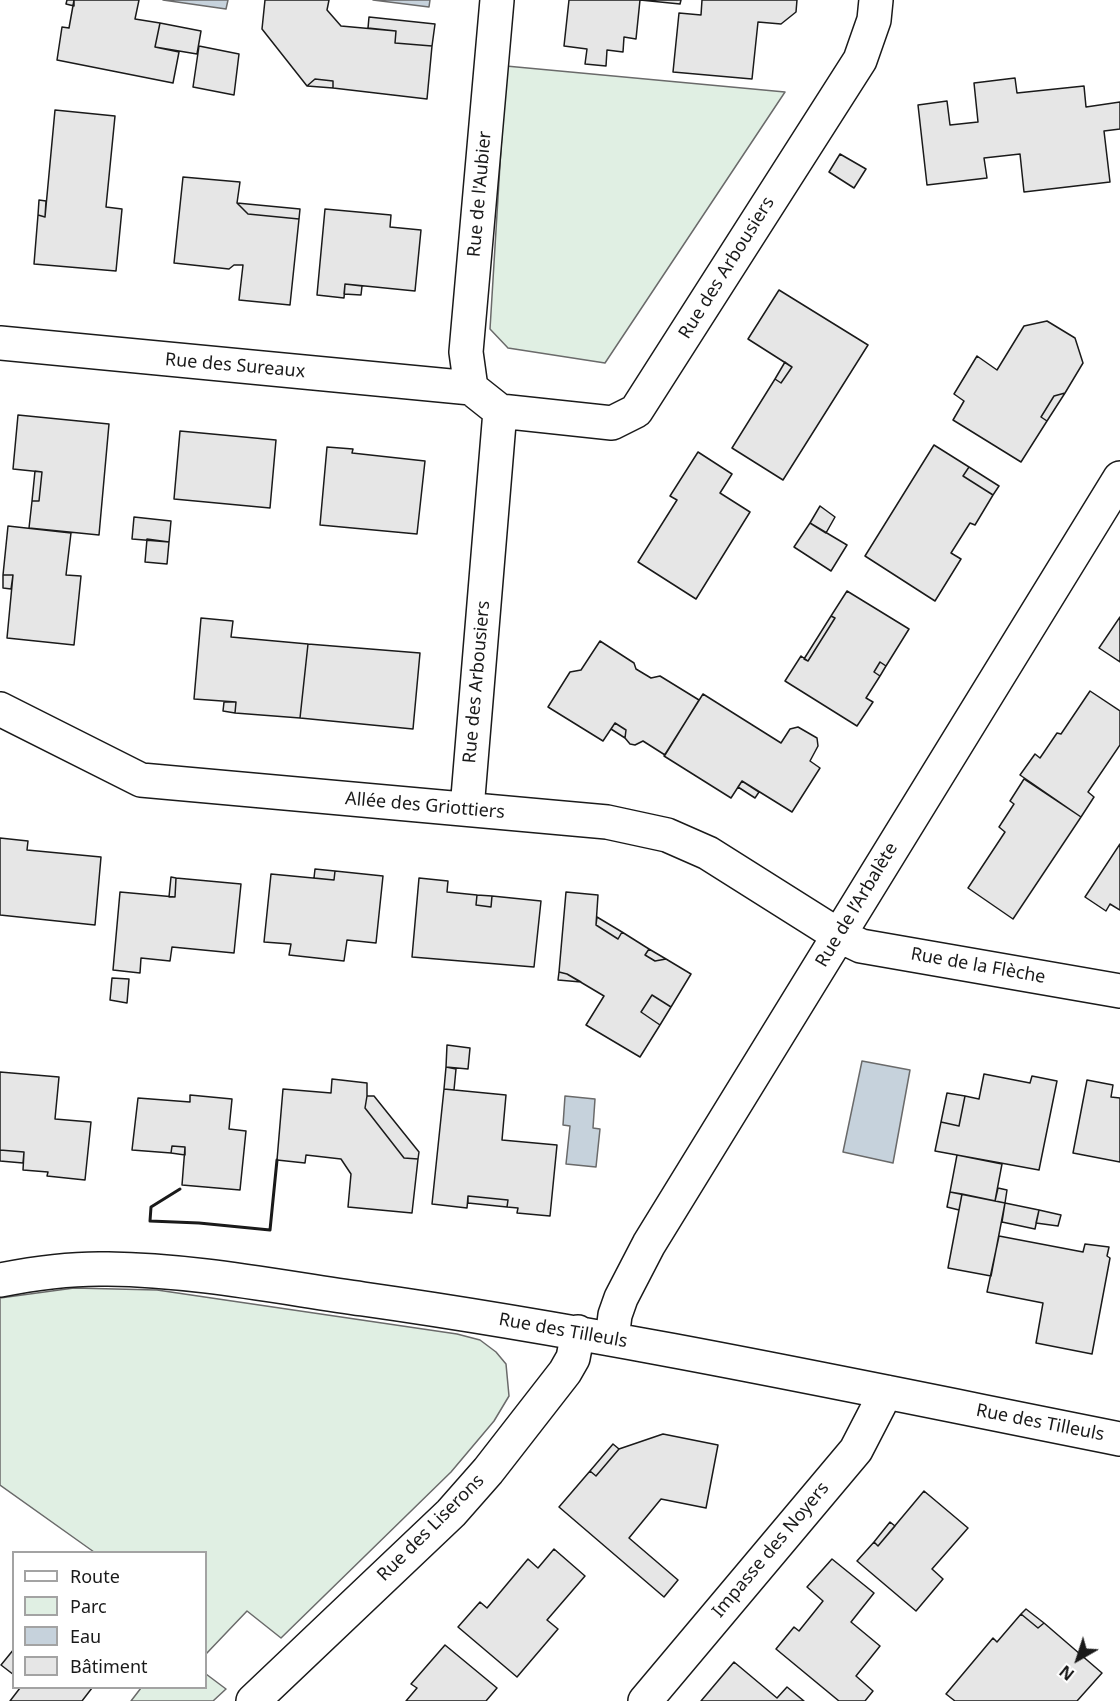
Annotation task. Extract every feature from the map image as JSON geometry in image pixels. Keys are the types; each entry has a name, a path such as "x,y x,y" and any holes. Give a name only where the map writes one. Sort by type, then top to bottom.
{"street":[{"name":"Rue de l'Aubier","path":"471,388 466,352 497,0"},
{"name":"Rue des Arbousiers","path":"467,809 500,411 612,423 636,411 860,60 874,21 876,0"},
{"name":"Rue des Sureaux","path":"0,344 471,388"},
{"path":"471,388 500,411"},
{"name":"Rue de l’Arbalète","path":"612,1339 615,1315 621,1298 649,1244 1120,478"},
{"name":"Allée des Griottiers","path":"0,709 141,780 607,822 668,835 708,853 838,935"},
{"name":"Rue de la Flèche","path":"838,935 861,946 1120,991"},
{"name":"Rue des Tilleuls","path":"0,1280 67,1270 164,1271 415,1306 578,1332 1120,1439"},
{"name":"Rue des Liserons","path":"253,1701 451,1514 565,1372 573,1358 578,1332"},
{"name":"Impasse des Noyers","path":"645,1701 856,1450 886,1392"}],"green space":[{"path":"506,66 785,92 605,363 508,348 490,329"},
{"path":"74,1288 157,1290 457,1334 480,1340 496,1352 506,1364 509,1396 494,1421 451,1472 281,1638 247,1611 207,1653 207,1551 93,1551 0,1485 0,1298"},
{"path":"207,1675 226,1689 213,1701 131,1701 140,1689 207,1689"}],"water":[{"path":"163,0 228,0 226,9"},
{"path":"373,0 430,0 429,7"},
{"path":"862,1061 910,1070 893,1163 843,1152"},
{"path":"565,1096 595,1099 593,1128 600,1129 596,1167 566,1164 570,1126 563,1125"}],"building":[{"path":"67,0 74,0 74,6 66,4"},
{"path":"74,0 139,0 135,19 160,23 155,47 179,52 173,83 57,60 62,27 69,28"},
{"path":"265,0 329,0 327,10 341,26 396,31 395,43 432,46 427,99 333,88 333,81 315,79 307,86 262,29"},
{"path":"569,0 640,0 636,39 624,37 623,52 607,50 606,66 585,64 587,49 564,46"},
{"path":"640,0 681,0 680,4"},
{"path":"702,0 797,0 796,12 781,24 758,22 752,79 673,72 679,13 701,15"},
{"path":"369,17 435,24 432,46 395,43 396,31 368,28"},
{"path":"160,23 201,31 197,54 155,47"},
{"path":"199,46 239,54 234,95 193,87"},
{"path":"1015,78 1017,93 1084,86 1086,107 1120,102 1120,129 1104,131 1110,182 1024,192 1020,154 984,158 987,178 927,185 918,105 947,101 950,125 978,122 974,83"},
{"path":"315,79 333,81 333,88 307,86"},
{"path":"55,110 115,116 106,207 122,209 116,271 34,264 38,215 45,217"},
{"path":"840,154 866,169 854,188 829,172"},
{"path":"183,177 240,182 237,203 248,214 299,219 290,305 239,300 243,265 234,265 229,269 174,263"},
{"path":"39,200 46,201 45,217 38,215"},
{"path":"237,203 300,209 299,219 248,214"},
{"path":"325,209 391,215 390,227 421,230 415,291 345,284 344,298 317,295"},
{"path":"345,284 362,286 361,295 344,294"},
{"path":"779,290 868,345 783,480 732,448 775,379 781,383 792,367 748,339"},
{"path":"1047,321 1075,338 1083,363 1065,393 1054,396 1041,417 1047,421 1021,462 953,420 964,401 954,394 977,356 997,370 1024,326"},
{"path":"785,362 792,367 781,383 775,379"},
{"path":"1065,393 1047,421 1041,417 1054,396"},
{"path":"18,415 109,424 99,535 29,528 32,501 39,501 42,472 13,469"},
{"path":"180,431 276,440 270,508 174,499"},
{"path":"934,445 969,467 963,476 993,495 975,525 970,523 951,553 961,559 935,601 865,556"},
{"path":"327,447 353,449 352,453 425,461 417,534 320,525"},
{"path":"698,452 732,474 720,493 750,512 696,599 638,562 677,500 670,496"},
{"path":"969,467 999,486 993,495 963,476"},
{"path":"35,471 42,472 39,501 32,501"},
{"path":"820,506 835,517 826,533 810,523"},
{"path":"134,517 171,521 169,542 132,539"},
{"path":"810,523 847,545 831,571 794,547"},
{"path":"8,526 71,533 66,575 81,576 74,645 7,638 13,575 3,575"},
{"path":"147,539 169,542 167,564 145,562"},
{"path":"3,575 13,575 11,589 3,588"},
{"path":"847,591 909,629 886,666 880,662 874,672 880,676 866,698 873,702 857,726 785,681 801,656 808,661 835,618 831,616"},
{"path":"831,616 835,618 808,661 804,659"},
{"path":"1120,617 1120,662 1099,648"},
{"path":"201,618 233,621 231,637 308,644 300,718 235,713 236,702 194,699"},
{"path":"600,641 634,663 636,669 651,678 660,676 699,700 665,755 643,741 635,745 630,744 625,738 626,730 615,723 603,741 548,707 570,672 581,670"},
{"path":"308,644 420,653 413,729 300,718"},
{"path":"880,662 886,666 880,676 874,672"},
{"path":"1090,691 1120,711 1120,745 1088,792 1094,797 1081,817 1020,775 1035,754 1040,758 1057,733 1061,734"},
{"path":"703,694 781,743 790,729 798,727 817,738 818,746 810,761 820,768 792,812 742,781 731,798 664,756"},
{"path":"224,702 236,702 235,713 223,711"},
{"path":"615,723 626,730 625,738 611,729"},
{"path":"1024,779 1081,817 1013,919 968,888 1005,832 999,827 1014,804 1010,801"},
{"path":"742,781 759,792 755,798 738,787"},
{"path":"0,838 28,841 27,850 101,857 95,925 0,915"},
{"path":"1120,844 1120,910 1110,904 1106,911 1085,897"},
{"path":"315,869 335,871 334,880 314,878"},
{"path":"335,871 383,876 376,943 347,940 344,961 289,955 291,944 264,942 271,874 334,880"},
{"path":"171,877 176,878 175,897 169,897"},
{"path":"176,878 241,884 234,953 172,947 170,961 141,958 140,973 113,970 120,892 175,897"},
{"path":"419,878 448,881 447,892 477,895 476,905 491,907 492,896 541,901 534,967 412,957"},
{"path":"566,892 598,895 596,925 618,939 622,932 649,949 645,955 655,961 666,959 691,974 671,1007 652,995 641,1012 660,1025 640,1057 586,1025 604,996 567,974 559,972"},
{"path":"477,895 492,896 491,907 476,905"},
{"path":"597,917 622,932 618,939 596,925"},
{"path":"649,949 666,959 655,961 645,955"},
{"path":"559,972 567,974 581,982 558,980"},
{"path":"112,978 129,979 127,1003 110,1000"},
{"path":"652,995 671,1007 660,1025 641,1012"},
{"path":"447,1045 470,1048 468,1069 446,1067"},
{"path":"446,1067 456,1069 454,1090 444,1089"},
{"path":"0,1072 59,1077 55,1119 91,1122 85,1180 47,1176 48,1172 23,1170 24,1152 0,1150"},
{"path":"984,1074 1030,1083 1032,1076 1057,1081 1039,1170 935,1151 941,1122 959,1126 965,1096 979,1099"},
{"path":"332,1079 367,1083 365,1108 404,1158 418,1159 412,1213 348,1207 351,1174 341,1159 306,1155 305,1163 277,1160 283,1089 331,1093"},
{"path":"1087,1080 1113,1085 1111,1097 1120,1098 1120,1162 1073,1153"},
{"path":"444,1089 506,1095 502,1140 557,1145 550,1216 517,1213 518,1208 507,1207 508,1200 468,1196 467,1208 432,1204"},
{"path":"947,1093 965,1096 959,1126 941,1122"},
{"path":"190,1095 232,1099 229,1129 246,1131 240,1190 182,1185 185,1147 172,1146 171,1153 132,1150 138,1098 190,1102"},
{"path":"367,1096 374,1096 419,1152 418,1159 404,1158 365,1108"},
{"path":"172,1146 185,1147 185,1155 171,1153"},
{"path":"0,1150 24,1152 23,1163 0,1161"},
{"path":"957,1155 1002,1164 995,1201 950,1192"},
{"path":"998,1188 1007,1190 1005,1203 995,1201"},
{"path":"950,1192 962,1194 959,1210 947,1207"},
{"path":"962,1194 1005,1203 991,1276 948,1268"},
{"path":"468,1196 508,1200 507,1207 468,1203"},
{"path":"1005,1203 1039,1210 1035,1229 1002,1222"},
{"path":"1039,1210 1061,1215 1058,1226 1036,1223"},
{"path":"999,1236 1083,1252 1085,1244 1109,1247 1107,1256 1110,1258 1092,1354 1036,1343 1043,1303 987,1292"},
{"path":"663,1434 718,1445 706,1508 661,1499 629,1538 678,1580 664,1597 559,1507 590,1471 596,1476 619,1449"},
{"path":"613,1444 619,1449 596,1476 590,1471"},
{"path":"924,1491 968,1528 932,1569 943,1579 916,1611 857,1561 874,1542 878,1546"},
{"path":"890,1522 895,1526 878,1546 874,1542"},
{"path":"554,1549 585,1576 547,1620 558,1629 517,1677 458,1627 480,1602 487,1608 528,1559 538,1568"},
{"path":"832,1559 874,1593 851,1622 880,1646 856,1676 873,1691 865,1701 839,1701 776,1649 794,1627 799,1631 823,1601 807,1587"},
{"path":"1026,1609 1044,1623 1038,1628 1021,1614"},
{"path":"1021,1614 1038,1628 1044,1623 1102,1673 1077,1701 955,1701 946,1694 993,1638 997,1642"},
{"path":"445,1645 497,1688 486,1701 406,1701 417,1688 411,1684"},
{"path":"12,1651 12,1673 1,1665"},
{"path":"734,1662 777,1698 787,1687 804,1701 701,1701"},
{"path":"19,1689 91,1689 82,1701 10,1701"}],"wall":[{"path":"180,1189 151,1207 150,1221 270,1230 277,1160"}]}
